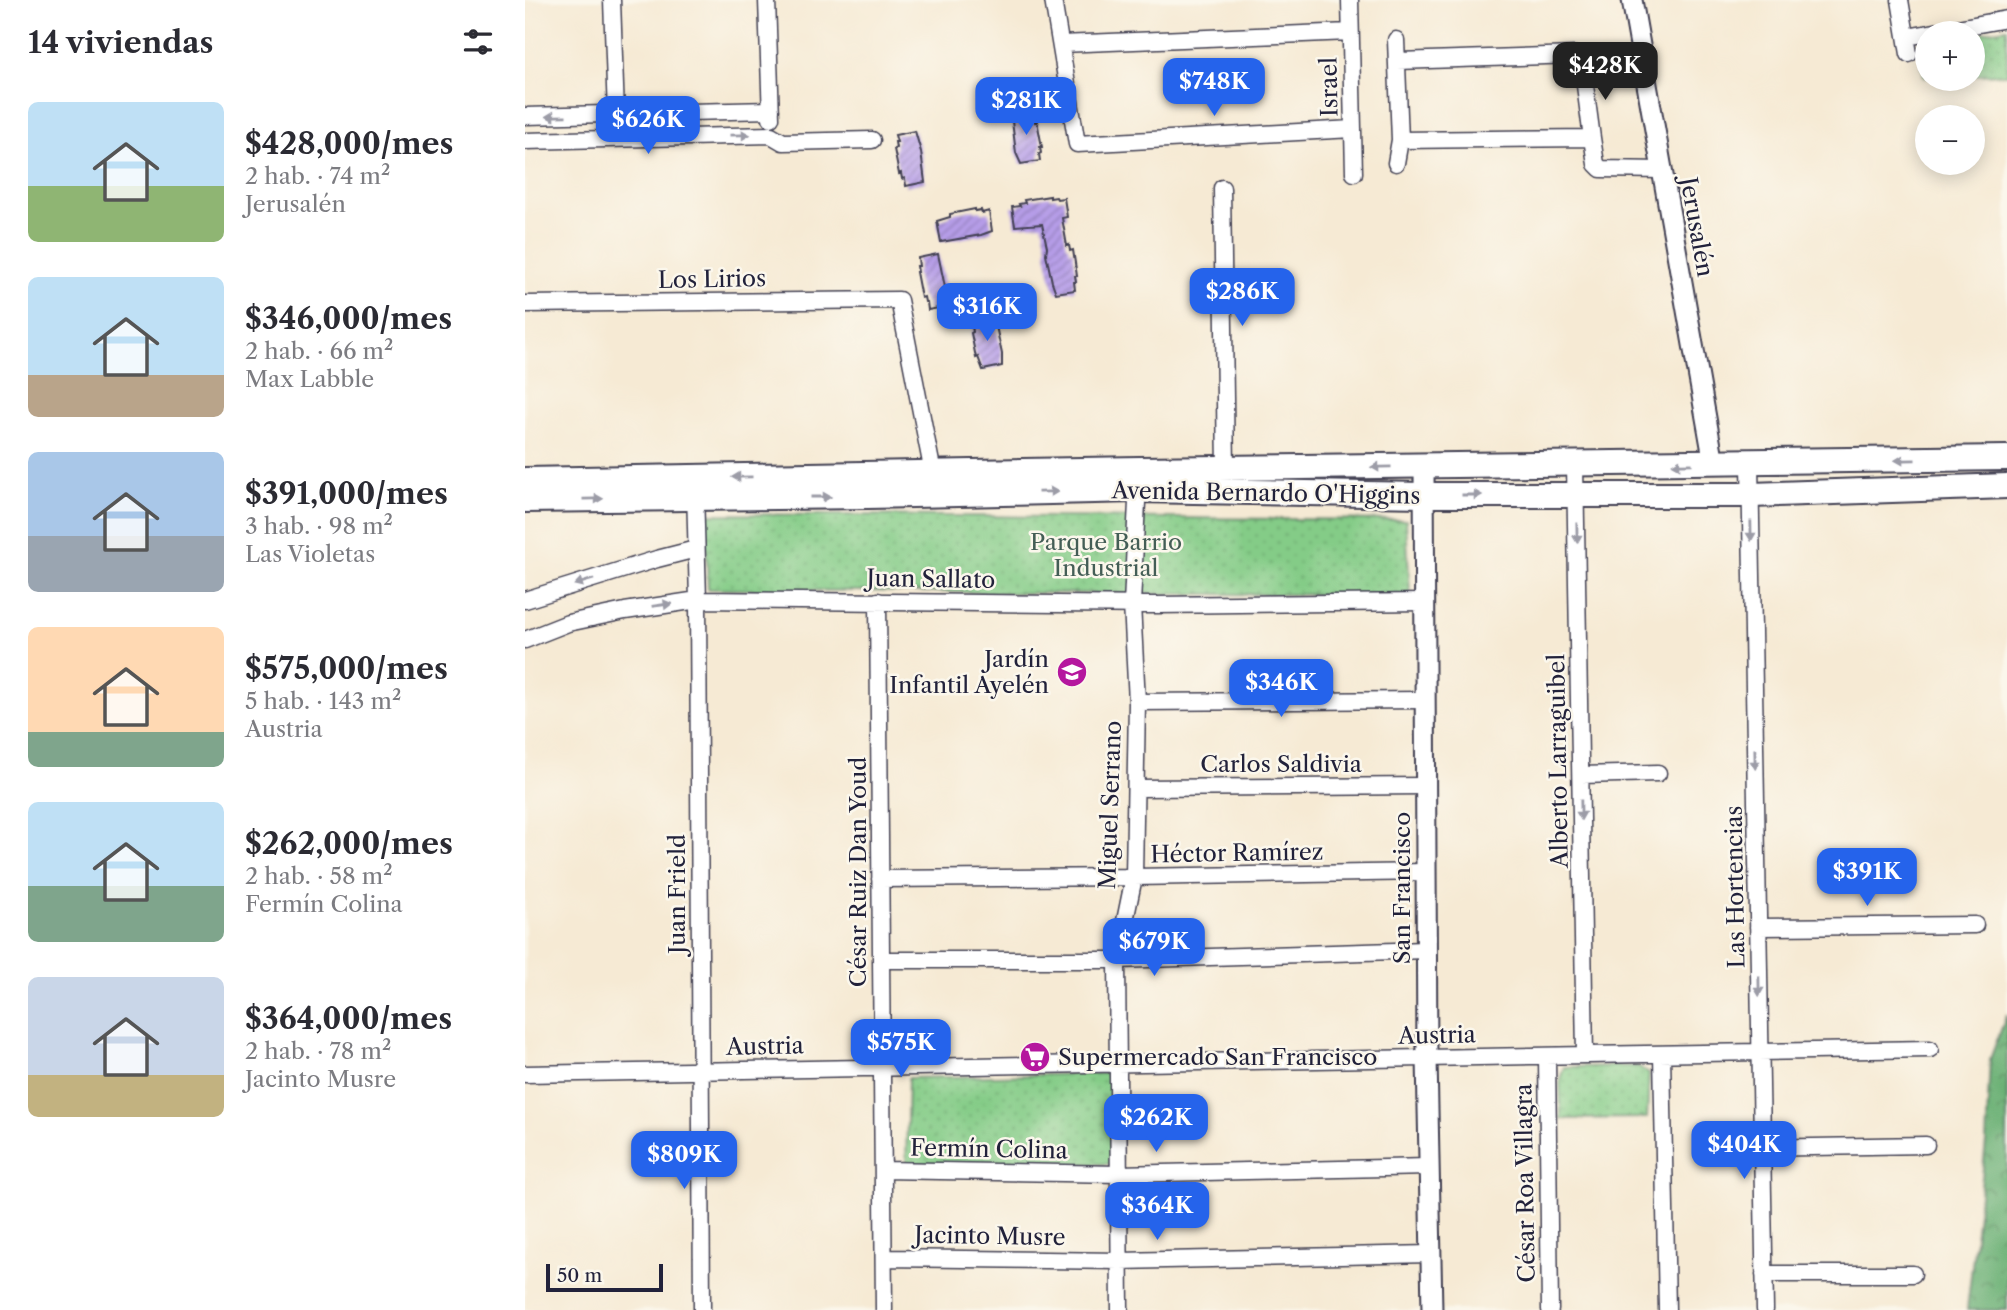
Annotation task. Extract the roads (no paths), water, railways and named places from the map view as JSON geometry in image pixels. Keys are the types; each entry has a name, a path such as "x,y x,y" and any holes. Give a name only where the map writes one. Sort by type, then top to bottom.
{"main road":[{"name":"Avenida Bernardo O'Higgins","path":"525,480 868,496 1138,480 1226,469 2007,458"},
{"name":"Avenida Bernardo O'Higgins","path":"525,500 933,473 1138,480 1425,495 1751,495 2007,486"}],"street":[{"path":"612,0 616,115"},
{"path":"767,0 771,135"},
{"path":"1053,0 1077,144 1353,129"},
{"name":"Israel","path":"1350,0 1354,173"},
{"name":"Jerusalén","path":"1632,0 1714,463"},
{"path":"1900,0 1909,54"},
{"path":"1907,37 2007,19"},
{"path":"1061,44 1350,32"},
{"path":"1396,40 1400,140 1396,163"},
{"path":"1398,61 1575,55 1582,63 1596,164 1601,169 1662,170"},
{"path":"525,116 771,110"},
{"path":"525,141 771,135 783,142 872,140"},
{"path":"1400,140 1592,138"},
{"path":"1222,188 1226,469"},
{"name":"Los Lirios","path":"525,304 899,300 933,473"},
{"name":"Las Hortencias","path":"1750,463 1765,1310"},
{"name":"Alberto Larraguibel","path":"1575,465 1585,1055"},
{"name":"San Francisco","path":"1425,467 1426,950 1432,1310"},
{"name":"Miguel Serrano","path":"1120,1310 1118,960 1134,877 1137,702 1132,604 1138,480"},
{"name":"Juan Frield","path":"695,488 702,1310"},
{"path":"525,600 696,549"},
{"name":"Juan Sallato","path":"525,640 568,623 698,600 1132,604 1425,602"},
{"name":"César Ruiz Dan Youd","path":"878,601 884,1310"},
{"path":"1137,702 1425,700"},
{"path":"1581,775 1658,773"},
{"name":"Carlos Saldivia","path":"1136,788 1426,786"},
{"name":"Héctor Ramírez","path":"880,879 1426,872"},
{"path":"1758,927 1975,926"},
{"path":"881,960 1118,960 1426,950"},
{"name":"Austria","path":"525,1074 1930,1049"},
{"path":"1662,1055 1667,1310"},
{"name":"César Roa Villagra","path":"1547,1056 1550,1310"},
{"path":"1762,1148 1926,1145"},
{"name":"Fermín Colina","path":"883,1170 1119,1174 1429,1167"},
{"name":"Jacinto Musre","path":"884,1258 1120,1261 1431,1254"},
{"path":"1764,1273 1913,1274"}],"place":[{"name":"Jardín Infantil Ayelén","path":"1072,672"},
{"name":"Supermercado San Francisco","path":"1035,1057"}],"park label":[{"name":"Parque Barrio Industrial","path":"1106,555"}]}
